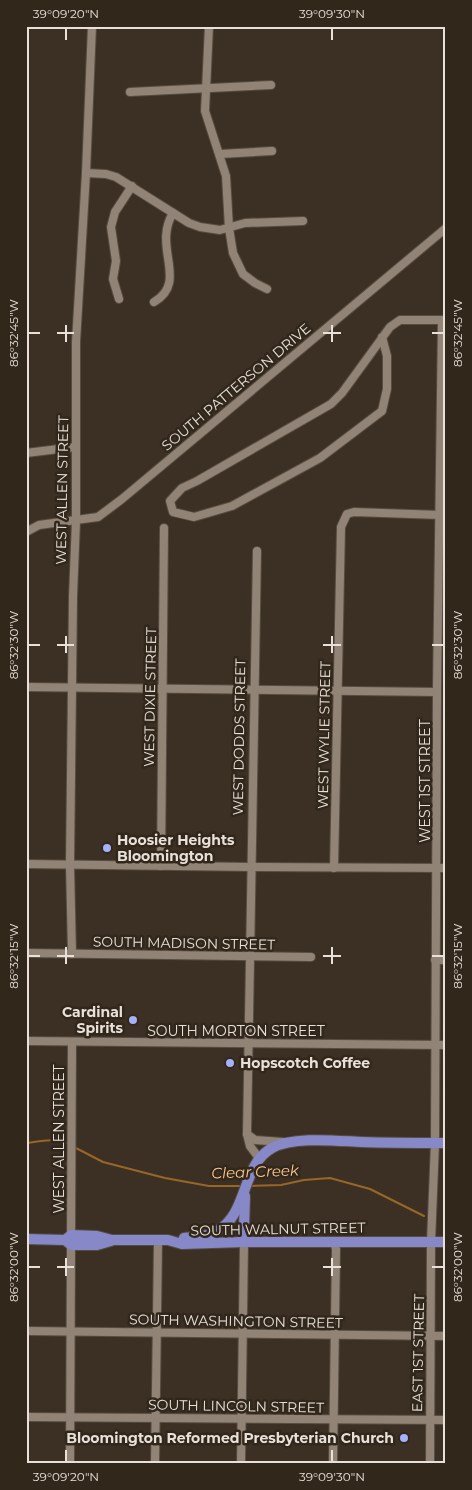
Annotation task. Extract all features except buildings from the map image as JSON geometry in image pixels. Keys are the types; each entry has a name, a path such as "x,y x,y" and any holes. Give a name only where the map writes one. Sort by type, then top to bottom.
{"main road":[{"path":"248,1242 242,1237 244,1228 243,1200 249,1178 259,1158 273,1147 291,1142 333,1141 446,1143"},
{"path":"163,1241 207,1235 217,1231 232,1216 243,1200"},
{"name":"SOUTH WALNUT STREET","path":"26,1239 69,1240 97,1236 112,1240 163,1241 182,1244 446,1242"}],"street":[{"name":"WEST ALLEN STREET","path":"72,954 70,865 73,596 76,521 76,342 92,26"},
{"path":"209,26 205,111 226,176 229,228 233,254 239,269 249,280 267,289"},
{"path":"130,92 271,85"},
{"path":"220,154 272,151"},
{"path":"86,173 106,174 116,177 189,223 213,230 245,223 303,221"},
{"path":"119,299 113,279 116,261 111,227 115,212 132,186"},
{"path":"154,302 165,294 170,283 165,240 166,226 173,213"},
{"name":"SOUTH PATTERSON DRIVE","path":"26,532 39,526 98,517 446,228"},
{"path":"382,338 387,356 387,389 382,411 320,458 232,506 194,517 173,512 170,501 182,488 331,404 342,393 382,338 390,327 400,320 444,320"},
{"name":"WEST 1ST STREET","path":"431,1242 434,1143 437,692 444,320"},
{"path":"26,454 75,447"},
{"name":"WEST WYLIE STREET","path":"334,868 341,527 347,514 354,512 440,515"},
{"name":"WEST DIXIE STREET","path":"161,866 164,528"},
{"name":"WEST DODDS STREET","path":"257,551 247,1134 250,1146 259,1158"},
{"path":"26,688 437,692"},
{"path":"26,864 251,868 446,868"},
{"name":"SOUTH MADISON STREET","path":"26,953 311,957"},
{"path":"435,960 446,960"},
{"name":"SOUTH MORTON STREET","path":"26,1041 446,1045"},
{"name":"WEST ALLEN STREET","path":"70,1464 71,1332 69,1240 72,1042"},
{"path":"247,1134 255,1140 291,1142"},
{"path":"156,1464 157,1332 163,1241"},
{"path":"241,1464 243,1333 248,1242"},
{"path":"333,1464 336,1247 334,1242"},
{"name":"EAST 1ST STREET","path":"430,1464 431,1242"},
{"name":"SOUTH WASHINGTON STREET","path":"26,1332 446,1336"},
{"name":"SOUTH LINCOLN STREET","path":"26,1417 446,1420"}],"waterway":[{"name":"Clear Creek","path":"26,1143 54,1140 70,1145"},
{"name":"Clear Creek","path":"74,1147 103,1162 165,1178 209,1186 243,1186"},
{"name":"Clear Creek","path":"250,1186 281,1185 304,1180 330,1178 370,1189 424,1216"}],"place":[{"name":"Hoosier Heights Bloomington","path":"107,848"},
{"name":"Cardinal Spirits","path":"133,1020"},
{"name":"Hopscotch Coffee","path":"230,1063"},
{"name":"Bloomington Reformed Presbyterian Church","path":"404,1438"}]}
